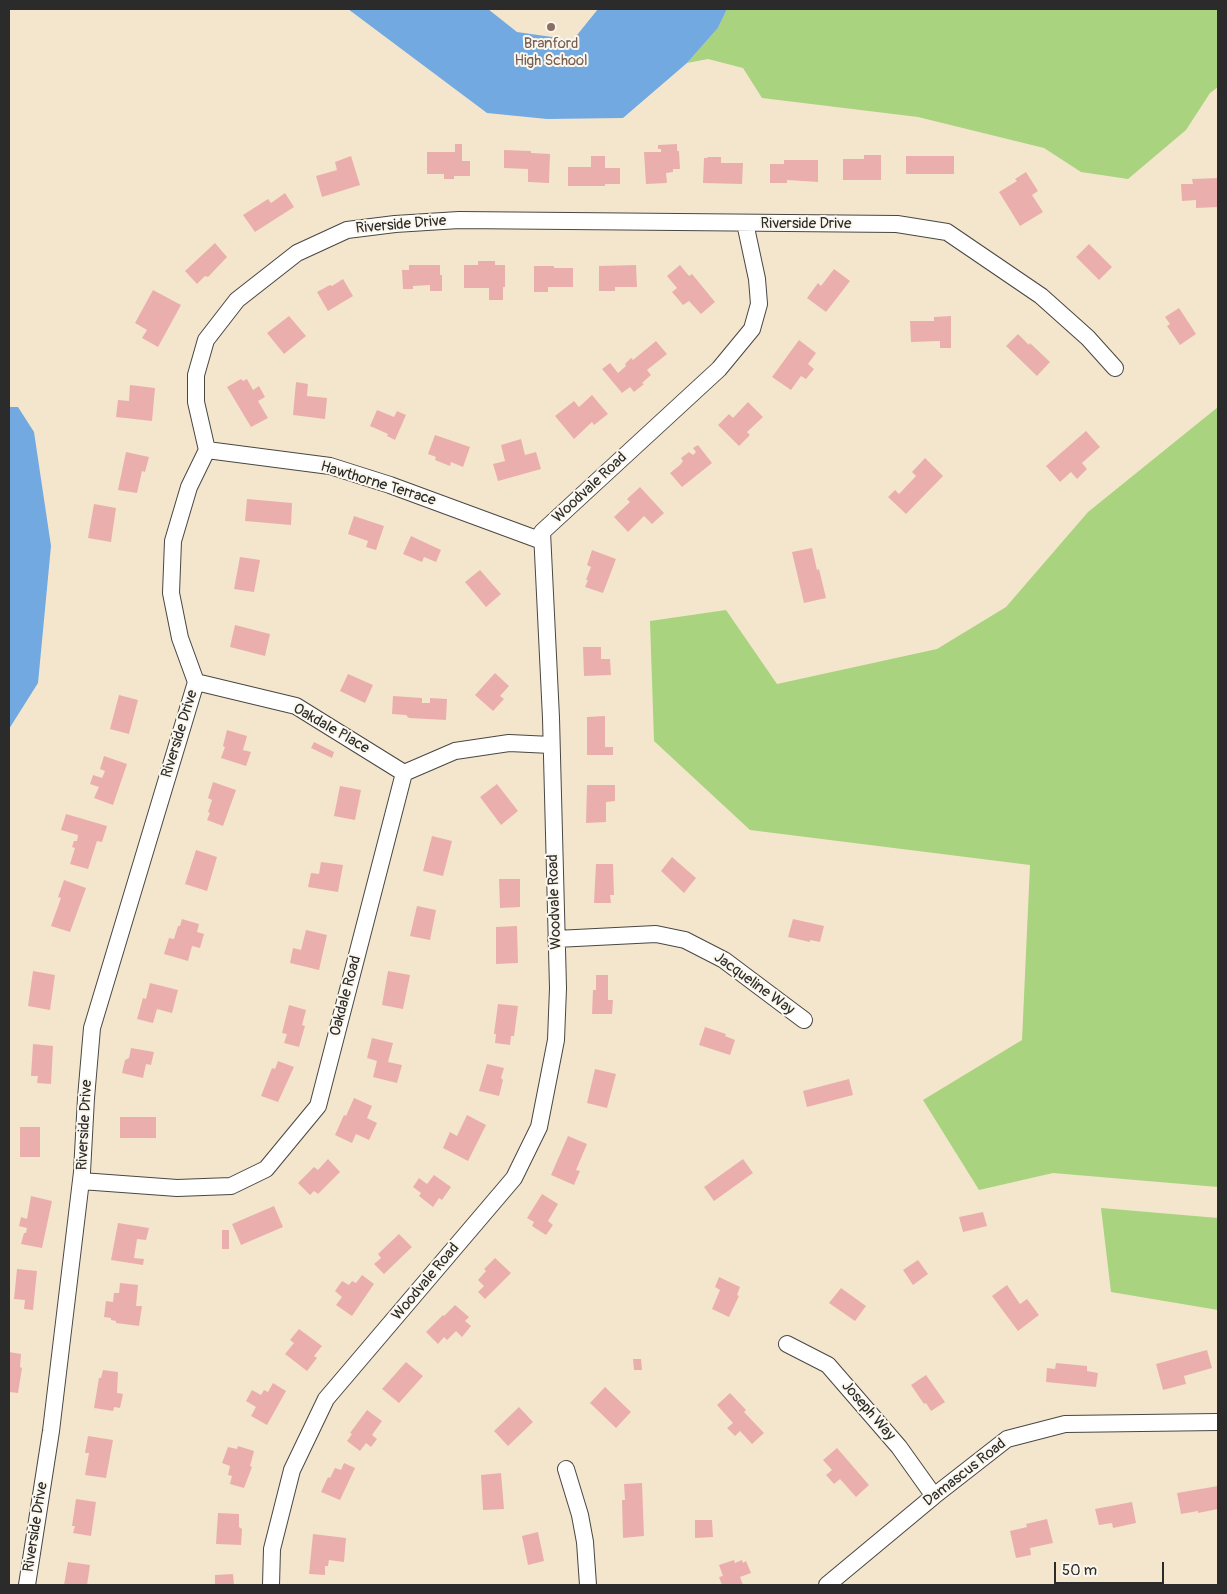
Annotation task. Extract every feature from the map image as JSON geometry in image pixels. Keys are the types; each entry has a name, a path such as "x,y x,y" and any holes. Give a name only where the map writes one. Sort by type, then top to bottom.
{"street":[{"name":"Riverside Drive","path":"27,1585 51,1431 81,1181 92,1028 196,682 180,638 171,594 173,541 189,487 207,450 196,402 196,375 206,340 237,300 297,252 347,230 395,224 459,220 897,224 947,232 1041,296 1088,338 1115,368"},
{"name":"Woodvale Road","path":"271,1585 272,1549 292,1470 326,1399 514,1178 539,1127 556,1040 558,988 551,745 542,532 719,370 752,329 759,304 757,280 745,223"},
{"name":"Hawthorne Terrace","path":"207,450 330,466 390,485 542,541"},
{"name":"Oakdale Place","path":"196,682 296,706 404,773"},
{"path":"404,773 455,751 509,743 551,745"},
{"name":"Oakdale Road","path":"81,1181 177,1188 231,1186 266,1169 318,1106 404,773"},
{"name":"Jacqueline Way","path":"556,939 656,934 685,940 724,960 804,1020"},
{"name":"Joseph Way","path":"787,1344 828,1365 899,1447 934,1496"},
{"name":"Damascus Road","path":"827,1585 934,1496 1007,1439 1065,1424 1218,1422"},
{"path":"566,1469 580,1515 585,1542 588,1585"}],"green space":[{"path":"727,9 1218,9 1218,87 1210,93 1186,130 1128,179 1081,172 1044,148 918,117 762,98 743,68 708,59 687,63 718,28"},
{"path":"1218,407 1218,1187 1053,1173 979,1190 923,1100 1022,1040 1030,865 750,830 654,741 650,621 726,610 777,684 937,649 1006,607 1088,512"},
{"path":"1101,1208 1218,1218 1218,1310 1111,1292"}],"water":[{"path":"348,9 488,9 517,32 573,40 598,9 727,9 718,28 687,63 623,118 547,119 487,113"},
{"path":"9,407 18,407 34,432 51,546 38,683 9,729"}],"building":[{"path":"455,144 462,144 462,161 470,161 470,176 454,176 454,179 444,179 444,174 427,174 427,152 455,152"},
{"path":"677,144 680,169 673,169 673,172 666,173 667,183 646,184 644,152 661,152 661,149 658,149 658,145"},
{"path":"504,150 550,154 549,183 528,182 528,169 504,168"},
{"path":"864,155 881,155 881,180 843,180 843,159 864,159"},
{"path":"351,156 360,185 322,197 316,176 337,170 335,162"},
{"path":"591,156 605,156 605,168 620,168 620,184 568,186 568,167 591,167"},
{"path":"906,156 954,156 954,174 906,174"},
{"path":"721,157 721,163 743,163 742,184 703,183 704,158"},
{"path":"784,160 818,160 818,182 787,180 787,183 770,183 770,164 784,164"},
{"path":"1026,172 1038,191 1032,195 1043,212 1020,226 999,192 1017,181 1015,179"},
{"path":"1218,178 1218,207 1196,208 1196,200 1182,201 1181,184 1193,184 1192,179"},
{"path":"285,193 294,207 255,232 243,215 268,199 271,203"},
{"path":"215,243 227,257 208,277 205,276 197,284 185,271"},
{"path":"1089,244 1112,267 1099,280 1076,257"},
{"path":"478,261 495,261 495,265 505,265 503,300 489,300 489,288 464,288 464,265 478,265"},
{"path":"409,265 440,265 442,291 430,291 430,285 413,286 413,289 403,289 402,270 409,270"},
{"path":"636,265 637,287 615,287 615,291 599,291 599,266"},
{"path":"680,265 689,276 692,274 715,302 701,314 689,301 683,305 672,292 677,288 667,276"},
{"path":"534,266 573,268 573,287 548,287 548,292 534,292"},
{"path":"834,269 850,281 826,312 807,298 818,283 821,286"},
{"path":"343,279 353,296 328,311 317,292"},
{"path":"153,290 181,305 158,347 142,338 147,330 135,323"},
{"path":"1179,308 1196,334 1180,345 1167,326 1170,324 1165,317"},
{"path":"289,316 306,336 284,354 267,333"},
{"path":"951,316 951,348 940,348 940,341 911,342 910,321 934,321 934,317"},
{"path":"1018,334 1050,362 1037,376 1006,346"},
{"path":"799,340 816,353 808,364 814,369 806,379 801,376 791,390 772,377"},
{"path":"656,341 667,354 647,370 651,375 642,383 644,384 634,392 630,387 622,393 602,369 610,363 618,373 631,358 633,360"},
{"path":"241,379 243,381 247,379 253,390 259,386 265,397 258,401 268,418 251,427 227,387"},
{"path":"296,382 308,384 307,396 327,398 325,419 293,415"},
{"path":"130,385 155,388 152,421 116,417 118,400 129,401"},
{"path":"592,395 608,414 594,425 592,422 574,439 555,416 574,401 579,407"},
{"path":"748,402 763,417 747,432 750,435 739,446 718,425 729,414 733,418"},
{"path":"377,410 394,417 397,411 406,415 395,440 387,436 388,434 370,426"},
{"path":"1086,431 1100,447 1082,463 1087,469 1077,479 1071,472 1060,482 1046,466"},
{"path":"435,435 470,447 463,467 451,462 450,466 435,460 436,457 428,454"},
{"path":"521,439 525,455 536,452 541,469 498,481 493,464 505,461 501,445"},
{"path":"698,445 712,463 682,487 670,473 683,461 681,458 689,452 693,455 696,452 693,448"},
{"path":"126,452 149,457 145,472 142,471 137,493 118,490"},
{"path":"925,458 943,476 906,514 888,497 895,490 899,494 916,476 912,472"},
{"path":"640,487 664,513 652,524 644,516 628,532 614,517 630,502 627,499"},
{"path":"247,499 292,503 291,525 245,521"},
{"path":"94,504 116,508 111,542 88,538"},
{"path":"354,516 384,526 376,550 366,547 368,541 348,534"},
{"path":"411,536 441,550 436,562 424,557 422,562 403,554"},
{"path":"812,548 826,598 804,603 792,552"},
{"path":"592,550 616,559 603,593 585,587 591,567 587,565"},
{"path":"240,557 260,560 254,592 234,589"},
{"path":"480,570 501,594 486,607 465,582"},
{"path":"235,625 270,634 265,656 230,647"},
{"path":"583,647 601,647 601,659 610,659 611,675 584,676"},
{"path":"495,673 509,686 500,696 504,699 493,711 475,695"},
{"path":"348,674 373,685 365,703 340,691"},
{"path":"119,695 138,700 129,734 110,729"},
{"path":"393,696 422,698 422,703 430,703 430,698 447,699 446,720 409,718 406,715 392,714"},
{"path":"605,716 605,747 613,747 613,755 587,755 587,717"},
{"path":"227,730 247,736 243,750 251,752 246,766 221,758 225,747 223,746"},
{"path":"314,742 334,752 332,758 311,748"},
{"path":"104,756 127,764 113,805 94,798 99,787 90,784 93,775 102,778 105,771 100,769"},
{"path":"213,782 236,790 223,826 207,820 212,800 208,798"},
{"path":"497,784 518,811 501,825 480,797"},
{"path":"587,785 615,785 615,801 606,802 606,822 586,823"},
{"path":"340,786 361,790 355,820 334,816"},
{"path":"66,814 107,826 102,842 97,841 88,869 70,864 75,848 72,847 74,841 77,841 78,835 61,830"},
{"path":"432,836 452,841 443,876 423,871"},
{"path":"196,850 217,857 207,891 185,884"},
{"path":"672,857 696,878 684,893 661,871"},
{"path":"321,862 343,865 338,892 308,887 311,873 319,874"},
{"path":"596,864 613,864 614,895 610,895 611,903 594,903"},
{"path":"499,879 520,879 520,907 500,908"},
{"path":"64,880 86,888 70,932 51,926 61,898 58,897"},
{"path":"417,906 436,910 430,940 410,936"},
{"path":"182,919 199,924 197,932 204,934 200,948 192,946 188,961 164,954 169,938 174,939"},
{"path":"793,919 824,926 820,942 810,940 810,942 788,937"},
{"path":"517,926 518,963 496,964 496,927"},
{"path":"306,930 327,935 319,970 290,963 293,948 301,950"},
{"path":"33,971 55,975 50,1010 28,1006"},
{"path":"388,971 410,975 403,1009 382,1005"},
{"path":"596,975 608,975 608,1000 613,1000 612,1014 592,1014 593,990 596,990"},
{"path":"150,983 178,990 172,1013 157,1009 153,1023 137,1019 143,998 146,999"},
{"path":"498,1004 518,1006 514,1036 511,1036 510,1045 495,1043 496,1034 494,1034"},
{"path":"289,1005 306,1010 302,1025 305,1026 299,1047 284,1043 287,1034 282,1033"},
{"path":"705,1027 726,1034 725,1036 735,1040 730,1055 699,1045"},
{"path":"372,1038 393,1043 388,1062 402,1065 397,1083 373,1077 377,1061 367,1058"},
{"path":"33,1044 53,1046 51,1084 37,1083 38,1076 31,1076"},
{"path":"131,1048 154,1052 151,1065 146,1064 143,1078 122,1073 125,1060 129,1058"},
{"path":"278,1061 294,1067 278,1102 261,1096 272,1068 275,1069"},
{"path":"487,1064 504,1068 499,1096 479,1091"},
{"path":"595,1069 616,1074 607,1108 587,1103"},
{"path":"849,1079 853,1095 807,1107 803,1091"},
{"path":"354,1098 372,1106 367,1118 377,1123 369,1140 356,1134 352,1143 335,1135"},
{"path":"467,1115 486,1125 468,1161 443,1148 450,1132 457,1136"},
{"path":"120,1117 156,1117 156,1138 120,1138"},
{"path":"20,1127 40,1127 40,1157 20,1157"},
{"path":"568,1136 587,1144 576,1170 580,1171 574,1185 551,1175"},
{"path":"328,1159 340,1172 318,1194 314,1191 310,1195 298,1183 314,1167 318,1170"},
{"path":"743,1159 753,1173 714,1201 704,1187"},
{"path":"434,1175 451,1187 442,1200 439,1198 433,1207 419,1196 421,1193 413,1187 419,1178 427,1184"},
{"path":"542,1194 558,1204 548,1221 553,1225 546,1235 532,1226 534,1222 527,1218"},
{"path":"31,1196 52,1201 42,1248 21,1244 27,1228 19,1226 21,1217 27,1219"},
{"path":"274,1206 283,1227 241,1245 232,1224"},
{"path":"983,1212 987,1226 963,1232 959,1217"},
{"path":"118,1223 149,1228 146,1240 137,1239 134,1258 144,1259 143,1265 111,1260"},
{"path":"222,1230 229,1230 229,1249 222,1249"},
{"path":"399,1234 412,1247 384,1274 374,1264 381,1258 378,1254"},
{"path":"495,1258 511,1273 485,1299 478,1292 484,1286 478,1280 486,1271 484,1269"},
{"path":"918,1260 928,1274 913,1285 903,1270"},
{"path":"17,1269 37,1271 33,1310 24,1309 25,1300 14,1299"},
{"path":"362,1275 374,1284 352,1316 336,1305 342,1297 335,1291 342,1281 349,1285 352,1281 356,1283"},
{"path":"719,1277 740,1287 737,1295 739,1296 729,1317 712,1309 720,1290 715,1287"},
{"path":"120,1283 138,1285 136,1306 142,1306 139,1326 116,1323 111,1318 104,1317 106,1301 113,1302 114,1293 119,1293"},
{"path":"1007,1285 1020,1304 1027,1299 1039,1315 1018,1331 992,1296"},
{"path":"841,1288 866,1306 855,1321 829,1303"},
{"path":"455,1305 469,1317 465,1321 471,1326 462,1337 456,1331 447,1340 444,1337 438,1344 426,1332"},
{"path":"299,1329 322,1346 314,1356 317,1358 307,1371 285,1354 294,1343 290,1340"},
{"path":"1207,1350 1212,1368 1184,1376 1186,1384 1163,1390 1156,1364"},
{"path":"9,1352 21,1354 20,1367 22,1368 18,1393 9,1392"},
{"path":"633,1359 641,1359 642,1370 634,1370"},
{"path":"406,1362 423,1376 399,1403 382,1389"},
{"path":"1056,1363 1087,1366 1087,1371 1098,1373 1096,1387 1046,1382 1047,1368 1055,1369"},
{"path":"103,1370 118,1372 117,1393 123,1394 120,1408 114,1407 113,1411 94,1408 99,1378 101,1378"},
{"path":"926,1375 945,1402 931,1411 911,1385"},
{"path":"273,1383 286,1391 267,1425 251,1416 256,1407 246,1401 252,1390 261,1395 264,1390 268,1392"},
{"path":"605,1387 631,1412 616,1428 590,1403"},
{"path":"730,1393 746,1410 744,1412 764,1433 752,1444 740,1431 735,1436 727,1428 733,1423 717,1405"},
{"path":"519,1407 533,1422 508,1446 494,1431"},
{"path":"367,1410 382,1421 372,1435 377,1439 371,1447 366,1443 360,1451 347,1441 352,1434 350,1433"},
{"path":"88,1436 113,1440 106,1478 85,1475 89,1453 85,1453"},
{"path":"238,1446 254,1451 250,1466 252,1467 244,1488 230,1484 232,1476 228,1475 230,1466 222,1463 228,1447 237,1449"},
{"path":"837,1448 869,1485 856,1497 840,1479 834,1484 826,1475 832,1470 823,1460"},
{"path":"344,1463 355,1468 340,1500 321,1492 328,1477 330,1478 335,1468 341,1470"},
{"path":"501,1473 504,1509 483,1510 481,1475"},
{"path":"642,1483 644,1536 623,1538 622,1500 625,1500 624,1484"},
{"path":"1218,1486 1218,1509 1181,1514 1177,1493"},
{"path":"76,1499 96,1502 91,1536 73,1533 75,1526 72,1526"},
{"path":"1132,1502 1136,1523 1113,1528 1112,1523 1099,1525 1095,1509"},
{"path":"218,1513 239,1514 239,1527 242,1529 241,1545 216,1544"},
{"path":"1047,1519 1053,1543 1030,1548 1031,1555 1016,1558 1010,1531 1027,1527 1026,1524"},
{"path":"695,1520 712,1520 713,1537 695,1538"},
{"path":"538,1532 544,1561 528,1565 522,1536"},
{"path":"313,1534 346,1538 344,1562 329,1560 328,1566 325,1566 325,1575 309,1574"},
{"path":"734,1560 735,1563 742,1560 743,1563 746,1561 751,1573 740,1577 743,1585 722,1585 719,1577 723,1576 719,1565"},
{"path":"68,1562 90,1565 87,1585 64,1585"},
{"path":"233,1574 234,1585 215,1585 215,1575"}],"place":[{"name":"Branford High School","path":"551,27"}]}
